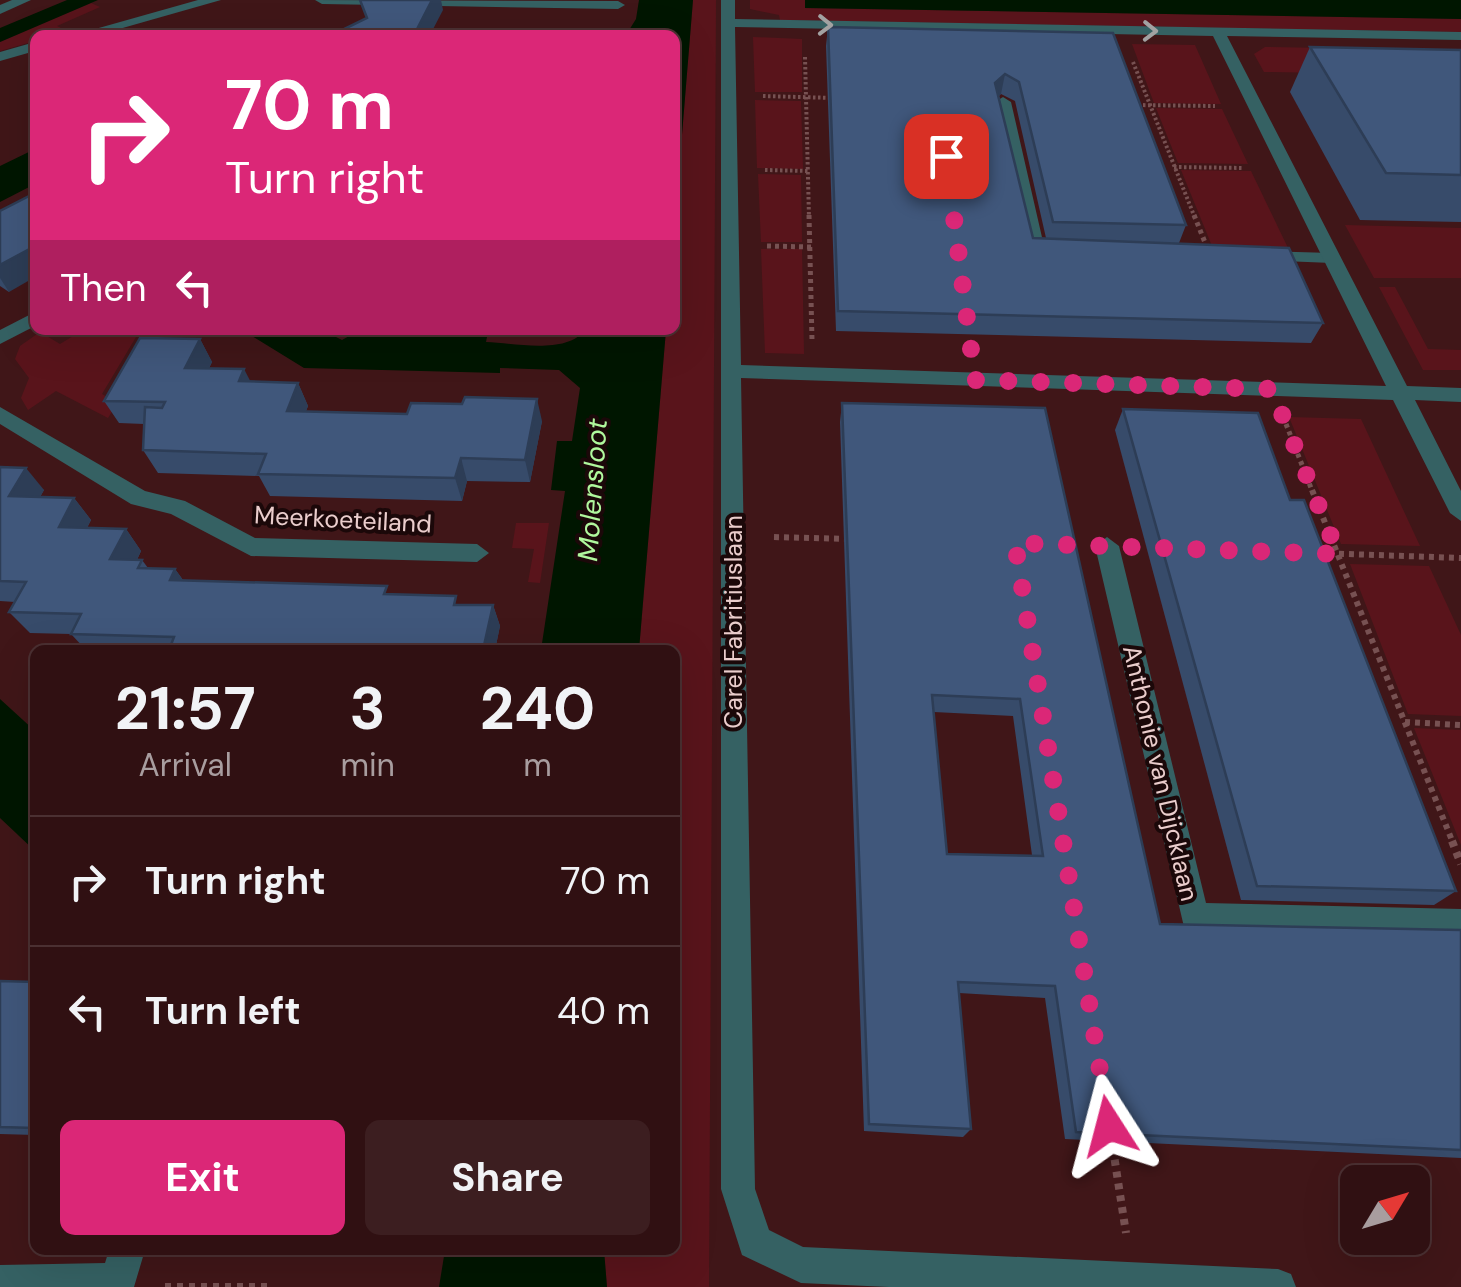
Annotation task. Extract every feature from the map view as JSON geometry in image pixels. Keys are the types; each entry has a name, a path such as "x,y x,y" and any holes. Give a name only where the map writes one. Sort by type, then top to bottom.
{"street":[{"path":"0,10 24,0"},
{"path":"100,30 214,0"},
{"path":"322,0 618,6"},
{"path":"728,11 1218,32 1461,36"},
{"name":"Carel Fabritiuslaan","path":"728,11 738,1190 755,1242 801,1265 1011,1281"},
{"path":"1218,32 1461,513"},
{"path":"0,57 30,48"},
{"path":"1003,102 1036,251 1075,252"},
{"path":"1210,255 1332,258"},
{"path":"0,338 30,321"},
{"path":"730,372 1461,394"},
{"name":"Meerkoeteiland","path":"0,414 140,498 178,507 250,547 476,552"},
{"name":"Anthonie van Dijcklaan","path":"1107,546 1195,917 1461,924"},
{"path":"0,1283 118,1281 126,1255"},
{"path":"1011,1281 1134,1280 1278,1287"}],"path":[{"path":"804,51 812,374"},
{"path":"1131,58 1210,255"},
{"path":"1149,105 1256,106"},
{"path":"1272,389 1461,864"},
{"path":"733,536 864,539"},
{"path":"1300,552 1461,558"},
{"path":"1405,722 1461,725"},
{"path":"1109,1126 1134,1280"},
{"path":"154,1287 272,1287"}],"shaded area":[{"path":"693,0 716,0 709,1287 607,1287 604,1255 680,1255 680,645 639,645 666,335 680,335 680,159"},
{"path":"750,0 805,0 805,8 1461,19 1461,32 780,20 779,15 750,9"},
{"path":"91,3 100,7 57,26 65,30 30,30 30,42 0,51 0,42"},
{"path":"753,37 802,39 802,92 755,92"},
{"path":"1132,44 1195,45 1221,104 1154,103"},
{"path":"1265,47 1438,50 1458,75 1264,72 1254,54"},
{"path":"755,100 801,101 803,169 757,168"},
{"path":"1156,108 1222,109 1248,164 1178,163"},
{"path":"1181,170 1251,171 1288,248 1212,246"},
{"path":"758,174 801,175 802,242 761,242"},
{"path":"1345,225 1461,228 1461,278 1374,278"},
{"path":"761,249 802,249 804,354 765,353"},
{"path":"1379,287 1395,287 1428,349 1461,350 1461,370 1423,370"},
{"path":"36,335 45,335 60,344 75,335 139,335 102,394 117,403 108,418 56,391 28,410 21,398 29,378 15,359 20,346"},
{"path":"1289,417 1361,419 1420,546 1341,544"},
{"path":"516,523 549,523 540,583 528,582 534,549 512,548"},
{"path":"1350,564 1429,566 1461,635 1461,716 1408,714"},
{"path":"1414,728 1461,730 1461,845"}],"water":[{"path":"67,0 98,0 0,42 0,28"},
{"path":"639,0 693,0 680,159 680,30 629,30 636,19"},
{"path":"805,0 1461,0 1461,19 805,8"},
{"path":"30,151 30,187 0,202 0,166"},
{"name":"Molensloot","path":"250,335 332,335 342,340 351,335 487,337 486,342 539,346 565,343 579,335 666,335 639,645 542,645 565,491 551,490 557,441 572,441 580,388 559,370 500,368 500,373 304,368"},
{"path":"0,699 30,726 30,846 0,818"},
{"path":"444,1255 604,1255 607,1287 439,1287"}],"building":[{"path":"360,0 432,0 417,30 342,30 367,18"},
{"path":"828,27 1113,33 1186,225 1053,222 1019,82 1005,74 995,83 1033,238 1289,248 1323,323 838,311"},
{"path":"1310,47 1461,50 1461,175 1386,173"},
{"path":"30,196 30,249 0,265 0,211"},
{"path":"140,338 200,339 185,368 244,369 239,381 298,383 287,411 407,414 411,403 462,404 465,397 537,399 525,460 461,458 455,478 258,474 266,454 143,450 145,407 162,408 165,402 104,401"},
{"path":"842,403 1045,408 1160,924 1461,930 1461,1150 1076,1132 1055,986 958,982 971,1129 869,1124","holes":["932,695 1020,699 1043,856 947,854"]},
{"path":"1123,409 1258,413 1290,500 1304,500 1456,891 1257,886"},
{"path":"0,467 26,468 9,496 74,498 59,527 126,529 110,559 142,560 138,568 175,569 170,580 387,586 384,594 456,596 454,605 493,605 484,645 171,645 174,637 71,634 81,614 9,612 26,582 0,581"},
{"path":"0,981 30,982 30,1128 0,1127"}],"route":[{"path":"946,156 975,380 1272,389 1338,554 1015,543 1109,1126"}]}
